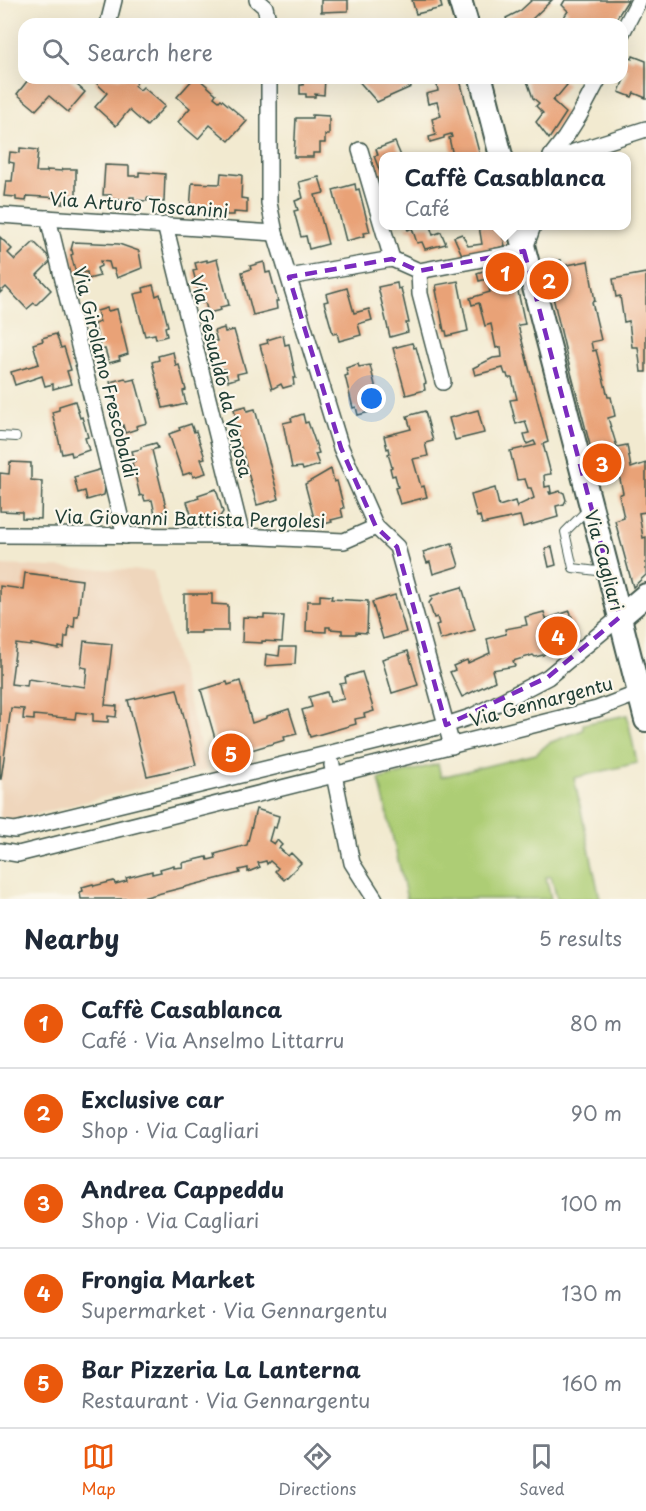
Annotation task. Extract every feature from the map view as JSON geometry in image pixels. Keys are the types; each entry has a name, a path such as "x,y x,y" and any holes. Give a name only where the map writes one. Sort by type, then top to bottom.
{"main road":[{"path":"460,0 465,18"},
{"path":"483,84 500,152"},
{"name":"Via Cagliari","path":"519,230 643,706"},
{"path":"620,617 646,595"}],"street":[{"path":"110,18 114,0"},
{"path":"628,21 639,0"},
{"path":"261,4 267,18"},
{"path":"269,84 269,203 275,232 341,448 376,527 397,547 446,725"},
{"path":"553,152 579,116 596,84"},
{"path":"579,116 584,137 590,147"},
{"path":"576,152 646,129"},
{"path":"360,150 379,215"},
{"name":"Via Arturo Toscanini","path":"0,215 275,232"},
{"name":"Via Girolamo Frescobaldi","path":"48,218 125,536"},
{"name":"Via Gesualdo da Venosa","path":"165,225 242,536"},
{"path":"383,230 392,259"},
{"path":"289,277 392,259 419,272 524,251 531,230"},
{"path":"419,272 420,294 443,382"},
{"name":"Via Giovanni Battista Pergolesi","path":"0,536 242,536 344,541 376,527"},
{"name":"Via Gennargentu","path":"0,828 15,830 446,725 473,716 548,677 620,617"},
{"name":"Via Gennargentu","path":"0,851 18,854 597,709 643,706"},
{"name":"Via Gennargentu","path":"446,725 452,746"},
{"path":"330,753 352,863 375,899"},
{"path":"109,807 115,830"}],"lane":[{"path":"0,436 16,436"},
{"path":"591,506 565,532 573,568 609,572"}],"highlighted area":[{"path":"524,251 620,617 548,677 446,725 397,547 376,527 341,448 289,277 392,259 419,271"}],"shaded area":[{"path":"0,565 153,571 207,770 7,822 0,821"}],"green space":[{"path":"627,715 637,763 574,778 600,899 557,899 551,876 546,877 551,899 407,899 379,779 438,764 441,777 536,754 549,743 583,730 583,724"}],"building":[{"path":"321,0 348,0 348,11 321,12"},
{"path":"412,0 440,0 442,8 416,14"},
{"path":"532,0 552,0 533,18 506,18 520,11"},
{"path":"565,0 628,0 617,18 563,18 568,11 562,5"},
{"path":"633,56 646,61 646,98 634,93 632,97 619,92 622,84 628,84 628,58 632,59"},
{"path":"25,84 76,84 85,92 68,112 49,96 36,110 17,94"},
{"path":"97,84 136,84 135,86 140,90 143,87 165,106 147,126 129,110 116,126 95,107 107,93"},
{"path":"189,84 205,84 216,94 214,97 219,101 221,99 247,121 229,141 210,125 198,139 178,122 190,108 177,97"},
{"path":"325,84 324,95 315,94 315,97 306,97 306,94 300,94 300,85"},
{"path":"361,84 411,84 411,87 377,102"},
{"path":"437,84 461,84 479,152 452,152 449,138 452,137 451,134 430,142 429,137 436,135 432,119 441,116 437,102 428,104 426,94 438,91"},
{"path":"528,84 567,85 553,101 566,113 549,139 536,122 543,113 536,106 539,103 533,98"},
{"path":"312,115 329,116 329,135 325,135 325,143 320,143 320,153 313,153 313,157 294,157 296,118 312,118"},
{"path":"395,142 399,152 379,152 379,169 374,156 378,155 376,149"},
{"path":"20,148 38,150 36,172 76,169 76,195 72,195 72,201 64,201 64,204 61,204 61,198 27,196 26,201 4,196 6,181 12,181 14,163 9,162 10,152 20,153"},
{"path":"105,165 129,166 129,176 139,176 139,172 165,174 164,202 152,201 152,198 147,198 147,201 134,200 134,197 130,197 130,200 110,199 111,195 103,195"},
{"path":"221,173 242,175 241,198 247,199 247,213 234,212 234,215 226,215 226,211 221,211 221,215 197,213 198,210 190,209 192,183 220,184"},
{"path":"319,177 324,193 315,195 328,244 309,249 306,236 301,237 294,211 298,210 295,201 303,198 299,182"},
{"path":"355,184 356,190 359,189 370,232 364,233 365,236 346,241 333,190"},
{"path":"413,230 431,230 433,235 441,232 446,244 425,249 422,242 417,243"},
{"path":"480,230 501,230 505,246 463,257 454,237 462,234 468,246 482,244"},
{"path":"0,237 12,249 8,253 15,260 34,242 52,260 37,275 51,290 36,305 34,303 27,309 6,287 0,293"},
{"path":"73,242 119,244 139,251 142,268 117,278 109,262 100,261 101,266 97,268 100,276 88,279 87,272 76,274 71,255 73,254 71,250"},
{"path":"217,259 229,305 220,307 221,310 208,313 205,302 202,303 193,271 197,270 195,263"},
{"path":"509,260 525,324 518,325 548,442 543,444 551,474 544,475 545,487 550,486 550,494 560,491 564,493 566,500 564,504 556,506 558,517 523,527 520,516 482,524 480,516 477,517 471,495 495,488 499,506 515,501 517,508 534,498 525,479 517,480 510,451 536,445 534,441 527,444 524,434 529,433 525,421 516,424 510,400 517,399 512,378 508,378 503,368 475,375 473,368 493,358 502,357 501,347 496,348 491,324 485,326 479,303 472,305 470,298 490,292 487,279 479,281 477,273 489,269 488,265"},
{"path":"561,260 562,266 588,261 595,301 592,302 601,340 591,342 593,351 596,350 608,397 611,397 615,416 608,418 617,447 627,445 631,468 646,463 646,512 639,513 643,538 646,537 646,575 633,587 615,521 624,518 619,495 623,493 618,470 602,473 601,452 592,453 545,263"},
{"path":"264,262 266,273 270,272 278,301 276,301 277,309 253,315 242,272 251,269 250,266"},
{"path":"646,273 646,372 641,372 638,347 632,347 629,321 624,322 620,296 616,297 613,279"},
{"path":"458,281 468,331 447,336 444,331 436,285"},
{"path":"397,283 398,289 401,288 409,323 406,323 408,332 390,337 378,287"},
{"path":"153,285 156,296 160,294 168,326 165,327 167,336 156,339 155,334 145,336 134,294 144,292 143,288"},
{"path":"347,288 354,313 369,309 372,320 358,324 361,335 339,341 337,333 333,334 324,302 328,301 326,294"},
{"path":"107,308 108,311 117,309 128,354 119,357 120,360 109,363 105,349 101,350 94,324 100,322 97,311"},
{"path":"224,328 225,332 234,330 246,372 237,374 238,378 228,381 225,369 220,370 212,342 217,341 214,331"},
{"path":"56,334 61,348 64,347 71,370 67,371 71,384 53,389 53,384 45,386 42,376 15,385 11,372 39,364 33,344 43,341 42,338"},
{"path":"283,335 285,345 289,344 296,378 293,378 294,385 283,388 281,384 272,389 260,345"},
{"path":"412,343 414,348 416,347 426,383 424,384 425,390 406,395 393,348"},
{"path":"173,352 186,390 183,391 186,404 163,408 152,362 159,360 158,356"},
{"path":"358,364 359,367 370,365 381,409 358,415 356,407 353,408 345,376 348,375 346,368"},
{"path":"125,378 127,381 135,379 147,423 136,426 137,429 125,433 123,425 121,426 110,382"},
{"path":"75,401 88,437 85,438 89,450 72,456 71,452 62,454 52,412 59,410 59,406"},
{"path":"246,406 247,411 255,409 279,499 257,505 241,447 238,448 233,419 236,418 234,409"},
{"path":"478,410 484,433 455,440 449,418"},
{"path":"425,411 433,441 425,443 428,456 413,459 421,487 424,486 427,497 400,504 395,488 398,487 395,475 392,476 390,468 392,467 388,454 390,453 389,448 387,449 384,436 411,429 407,416"},
{"path":"303,414 319,453 315,454 319,465 303,470 302,467 292,468 283,423 292,421 291,418"},
{"path":"191,424 194,432 196,431 205,458 201,459 206,473 193,477 192,472 183,475 169,434"},
{"path":"156,443 158,448 152,450 167,511 155,514 152,500 145,501 143,495 140,496 132,462 135,461 132,451"},
{"path":"10,462 31,463 31,480 42,481 41,519 22,518 22,512 0,511 0,473 9,474"},
{"path":"102,469 106,483 104,495 87,500 85,491 78,493 74,477"},
{"path":"331,469 334,482 337,481 344,508 341,509 343,517 316,526 305,484"},
{"path":"216,489 223,512 219,518 209,518 208,515 201,518 192,517 187,502 199,498 198,495"},
{"path":"452,543 459,566 433,574 430,562 427,563 423,552"},
{"path":"552,547 556,565 549,567 545,549"},
{"path":"25,573 82,580 78,616 75,616 74,627 69,626 64,648 16,644 11,684 27,686 28,679 85,687 87,668 81,667 84,641 112,644 105,705 117,706 116,717 108,716 108,722 93,721 93,714 76,712 75,719 34,715 34,720 23,719 24,709 11,708 0,779 0,586 23,589"},
{"path":"462,587 475,630 440,640 436,625 439,624 437,617 434,618 429,603 431,596"},
{"path":"184,594 212,594 212,604 228,605 228,631 184,633"},
{"path":"320,595 332,596 331,599 368,601 367,633 342,634 342,630 330,629 330,627 326,627 326,632 306,631 307,601 320,601"},
{"path":"395,595 406,632 383,639 372,602"},
{"path":"570,611 576,631 543,655 535,657 533,655 513,661 515,666 492,670 495,681 462,697 450,672 455,670 453,666 467,660 468,663 490,653 487,639 506,634 505,629 527,625 525,617 544,612 546,619"},
{"path":"264,615 284,616 282,642 242,642 243,617 264,618"},
{"path":"280,647 296,647 295,664 265,666 266,654 279,656"},
{"path":"408,651 418,685 392,693 382,659"},
{"path":"362,672 374,711 364,714 365,717 355,719 356,724 310,737 302,710 312,707 309,697 327,692 330,702 344,699 340,684 346,683 345,677"},
{"path":"240,681 252,723 289,709 297,734 284,737 285,740 221,759 201,690 227,682 228,685"},
{"path":"177,689 196,765 147,776 128,700"},
{"path":"256,809 279,816 269,841 274,844 277,840 282,845 279,848 288,856 291,853 301,863 284,880 275,871 278,868 270,861 267,864 266,861 258,863 260,867 248,872 248,868 239,870 240,873 138,899 81,899 82,887 114,881 115,884 127,881 126,878 152,871 152,874 161,872 160,869 174,865 174,868 183,867 182,863 207,857 208,860 216,858 215,854 247,845"}],"place":[{"name":"Caffè Casablanca","path":"505,272"},
{"name":"Exclusive car","path":"549,280"},
{"name":"Andrea Cappeddu","path":"602,463"},
{"name":"Frongia Market","path":"558,636"},
{"name":"Bar Pizzeria La Lanterna","path":"231,753"}]}
